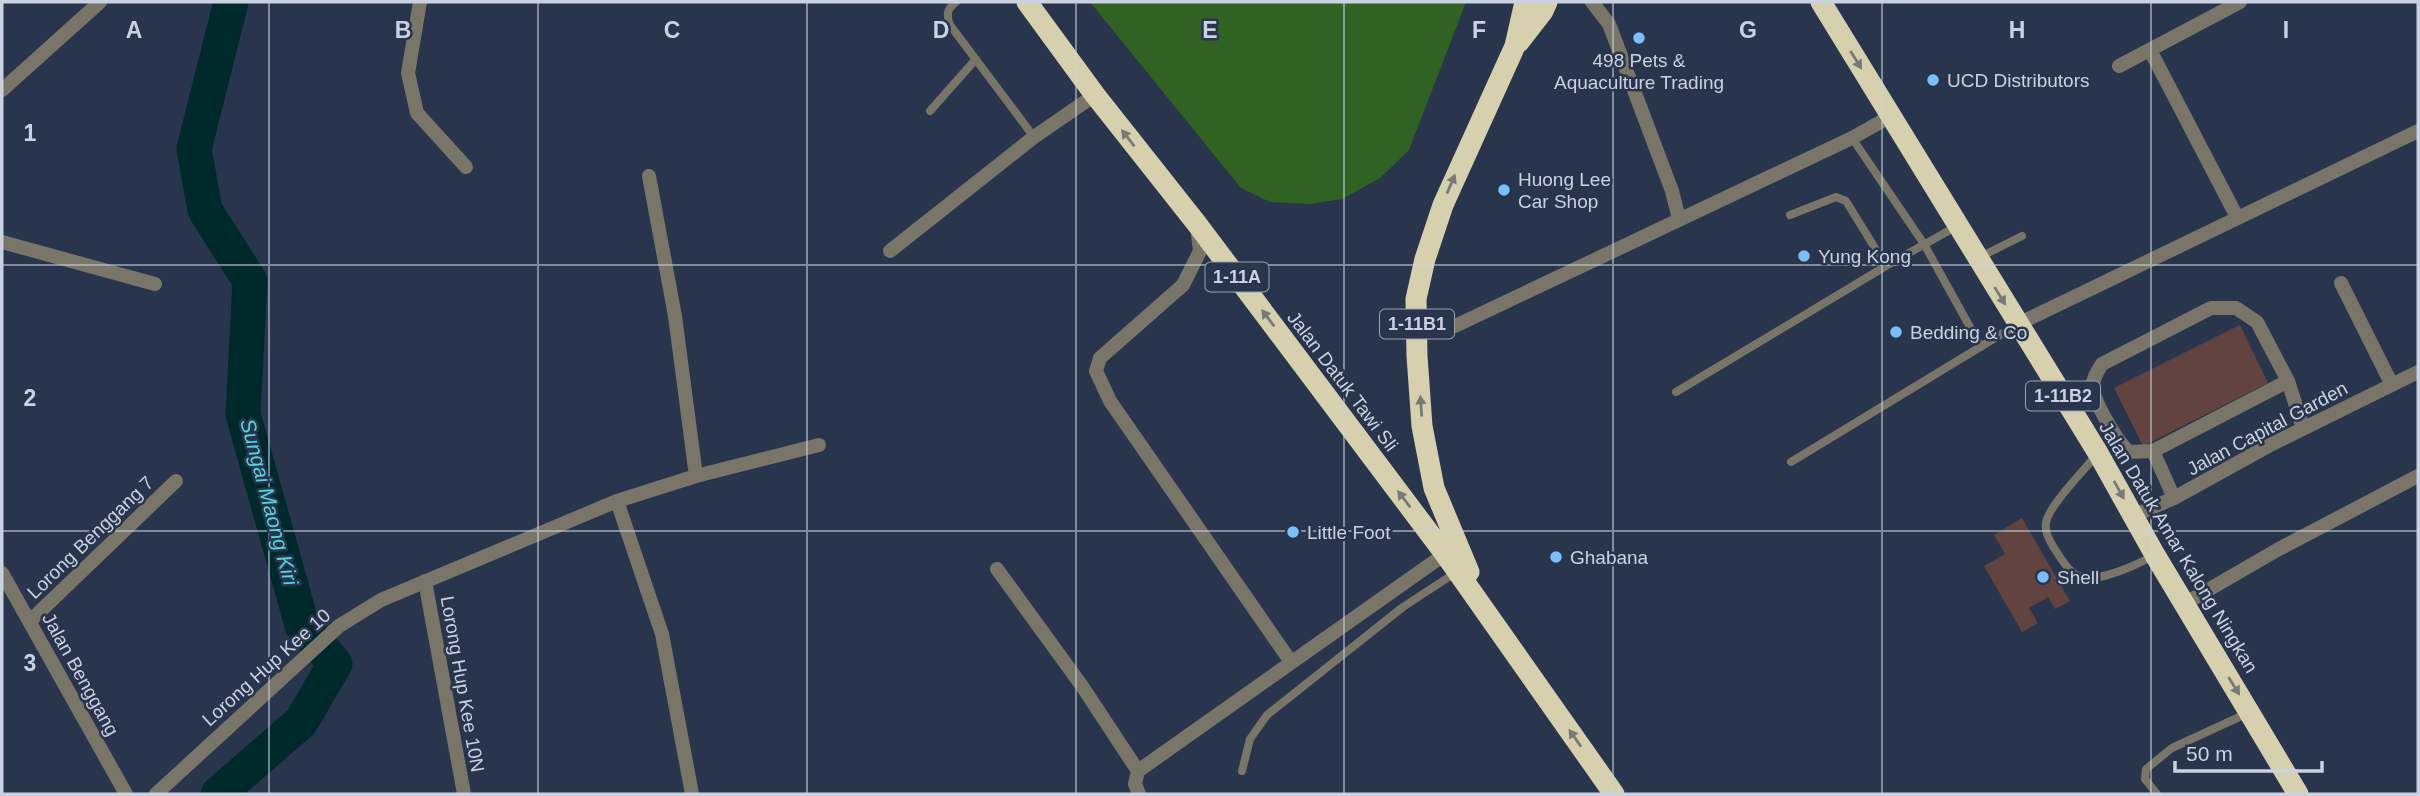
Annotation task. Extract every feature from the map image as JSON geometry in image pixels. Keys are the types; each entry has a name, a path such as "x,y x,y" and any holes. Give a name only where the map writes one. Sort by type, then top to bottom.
{"highway":[{"name":"Jalan Datuk Tawi Sli","path":"1027,2 1451,563 1614,794"},
{"name":"1-11B1","path":"1485,610 1434,488 1422,426 1416,299 1425,259 1443,205 1515,46 1525,2"},
{"path":"1515,46 1547,2"},
{"name":"Jalan Datuk Amar Kalong Ningkan","path":"1821,2 2098,453 2155,555 2250,712 2291,789"}],"street":[{"path":"2,90 100,2"},
{"path":"420,2 408,73 417,113 466,167"},
{"path":"1592,2 1609,24 1672,191 1679,219"},
{"path":"2119,66 2240,2"},
{"path":"2150,50 2237,217"},
{"path":"890,251 1034,137 1095,95"},
{"path":"1455,326 1852,138 1891,116"},
{"path":"2018,324 2418,131"},
{"path":"649,176 676,316 696,476"},
{"path":"1197,224 1200,251 1183,285 1100,358 1096,371 1110,401 1291,662"},
{"path":"2,242 155,284"},
{"path":"2342,283 2392,385"},
{"path":"2288,381 2153,451 2129,452 2119,444 2092,389 2095,375 2102,364 2211,308 2236,308 2257,322 2288,381 2303,428"},
{"name":"Jalan Capital Garden","path":"2133,516 2174,498 2303,428 2418,372"},
{"name":"Lorong Hup Kee 10","path":"156,794 339,626 381,600 617,501 696,476 819,444"},
{"path":"2153,451 2174,498"},
{"path":"2184,604 2277,550 2418,475"},
{"name":"Lorong Benggang 7","path":"30,621 176,481"},
{"path":"617,501 662,634 692,794"},
{"path":"1139,794 1135,784 1138,771 1291,662 1451,563"},
{"path":"997,569 1082,687 1138,771"},
{"name":"Jalan Benggang","path":"2,573 126,794"},
{"name":"Lorong Hup Kee 10N","path":"425,581 464,794"}],"lane":[{"path":"956,2 947,15 950,24 1034,137"},
{"path":"930,111 976,59"},
{"path":"1852,138 1924,244 1981,346"},
{"path":"1790,215 1836,197 1846,201 1886,266"},
{"path":"1676,392 1957,226"},
{"path":"1977,259 2022,236"},
{"path":"1791,462 2018,324"},
{"path":"2098,453 2052,508 2045,522 2047,537 2063,563 2076,575 2086,579 2108,575 2155,555"},
{"path":"1242,771 1250,738 1267,715 1403,607 1451,563"},
{"path":"2157,794 2145,779 2146,769 2172,748 2250,712"}],"green space":[{"path":"1090,2 1466,2 1409,150 1380,178 1342,199 1309,204 1270,202 1241,188"}],"building":[{"path":"2240,325 2268,383 2143,446 2114,388"},
{"path":"2022,518 2070,601 2055,609 2048,597 2029,608 2038,623 2022,632 1984,566 2005,554 1994,535"}],"waterway":[{"name":"Sungai Maong Kiri","path":"218,794 301,722 335,664 302,625 243,414 250,281 205,210 194,149 231,2"}],"place":[{"name":"498 Pets & Aquaculture Trading","path":"1639,38"},
{"name":"UCD Distributors","path":"1933,80"},
{"name":"Huong Lee Car Shop","path":"1504,190"},
{"name":"Yung Kong","path":"1804,256"},
{"name":"Bedding & Co","path":"1896,332"},
{"name":"Little Foot","path":"1293,532"},
{"name":"Ghabana","path":"1556,557"},
{"name":"Shell","path":"2043,577"}]}
